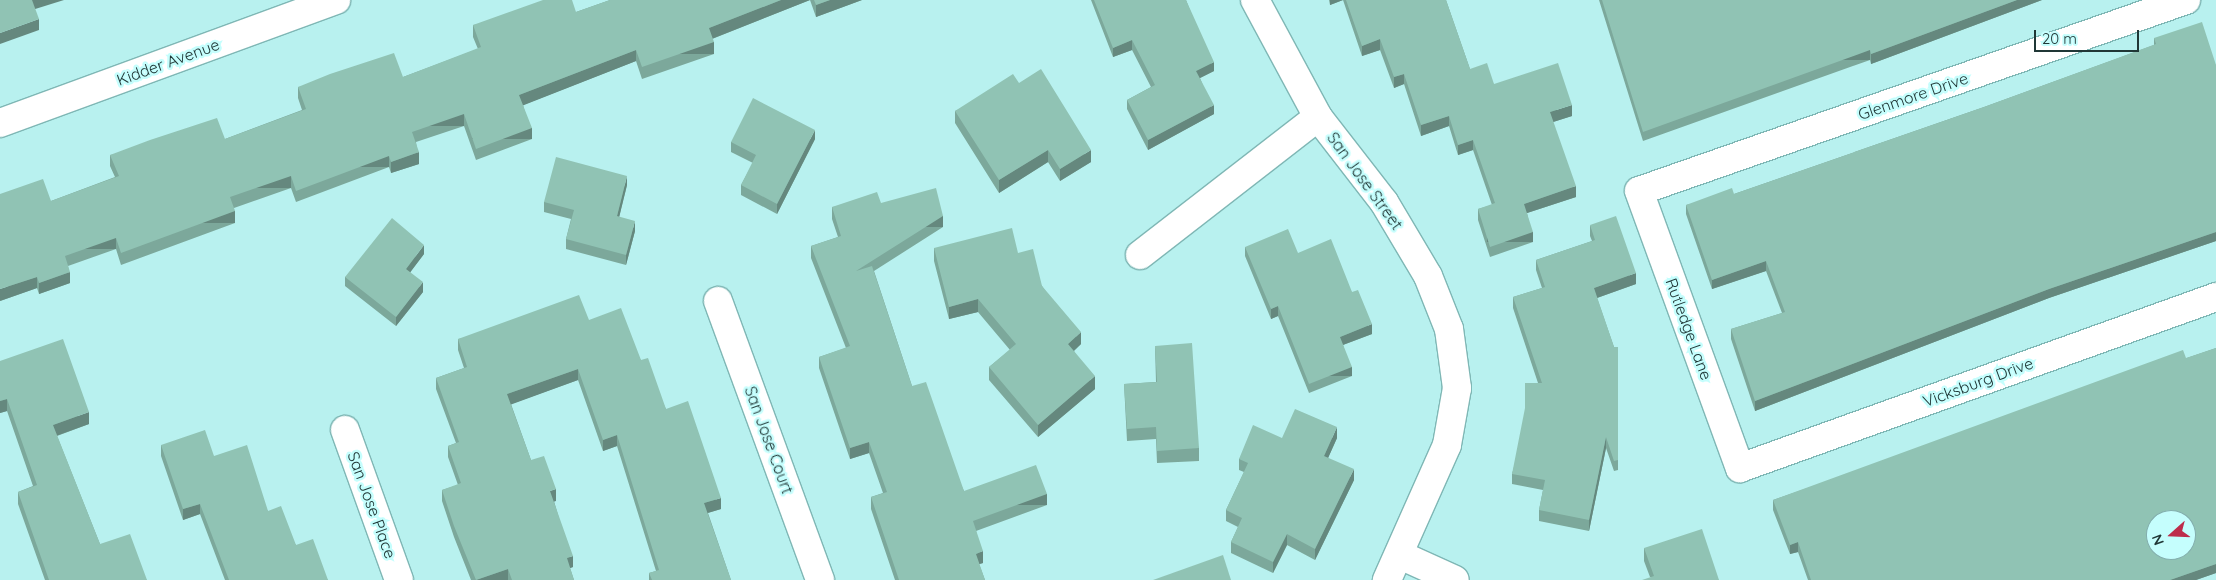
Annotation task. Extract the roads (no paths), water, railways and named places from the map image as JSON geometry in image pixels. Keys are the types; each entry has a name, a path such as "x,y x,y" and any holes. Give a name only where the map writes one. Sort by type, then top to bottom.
{"street":[{"name":"Kidder Avenue","path":"0,123 336,0"},
{"name":"San Jose Street","path":"1255,0 1318,117 1384,202 1428,276 1449,329 1457,388 1447,445 1400,555 1387,580"},
{"name":"Glenmore Drive","path":"1639,191 2186,0"},
{"name":"San Jose Street","path":"1140,255 1318,117"},
{"name":"Rutledge Lane","path":"1639,191 1740,468"},
{"name":"Vicksburg Drive","path":"1740,468 2216,297"},
{"name":"San Jose Court","path":"718,301 820,580"},
{"name":"San Jose Place","path":"345,430 399,580"},
{"path":"1400,555 1455,580"}]}
